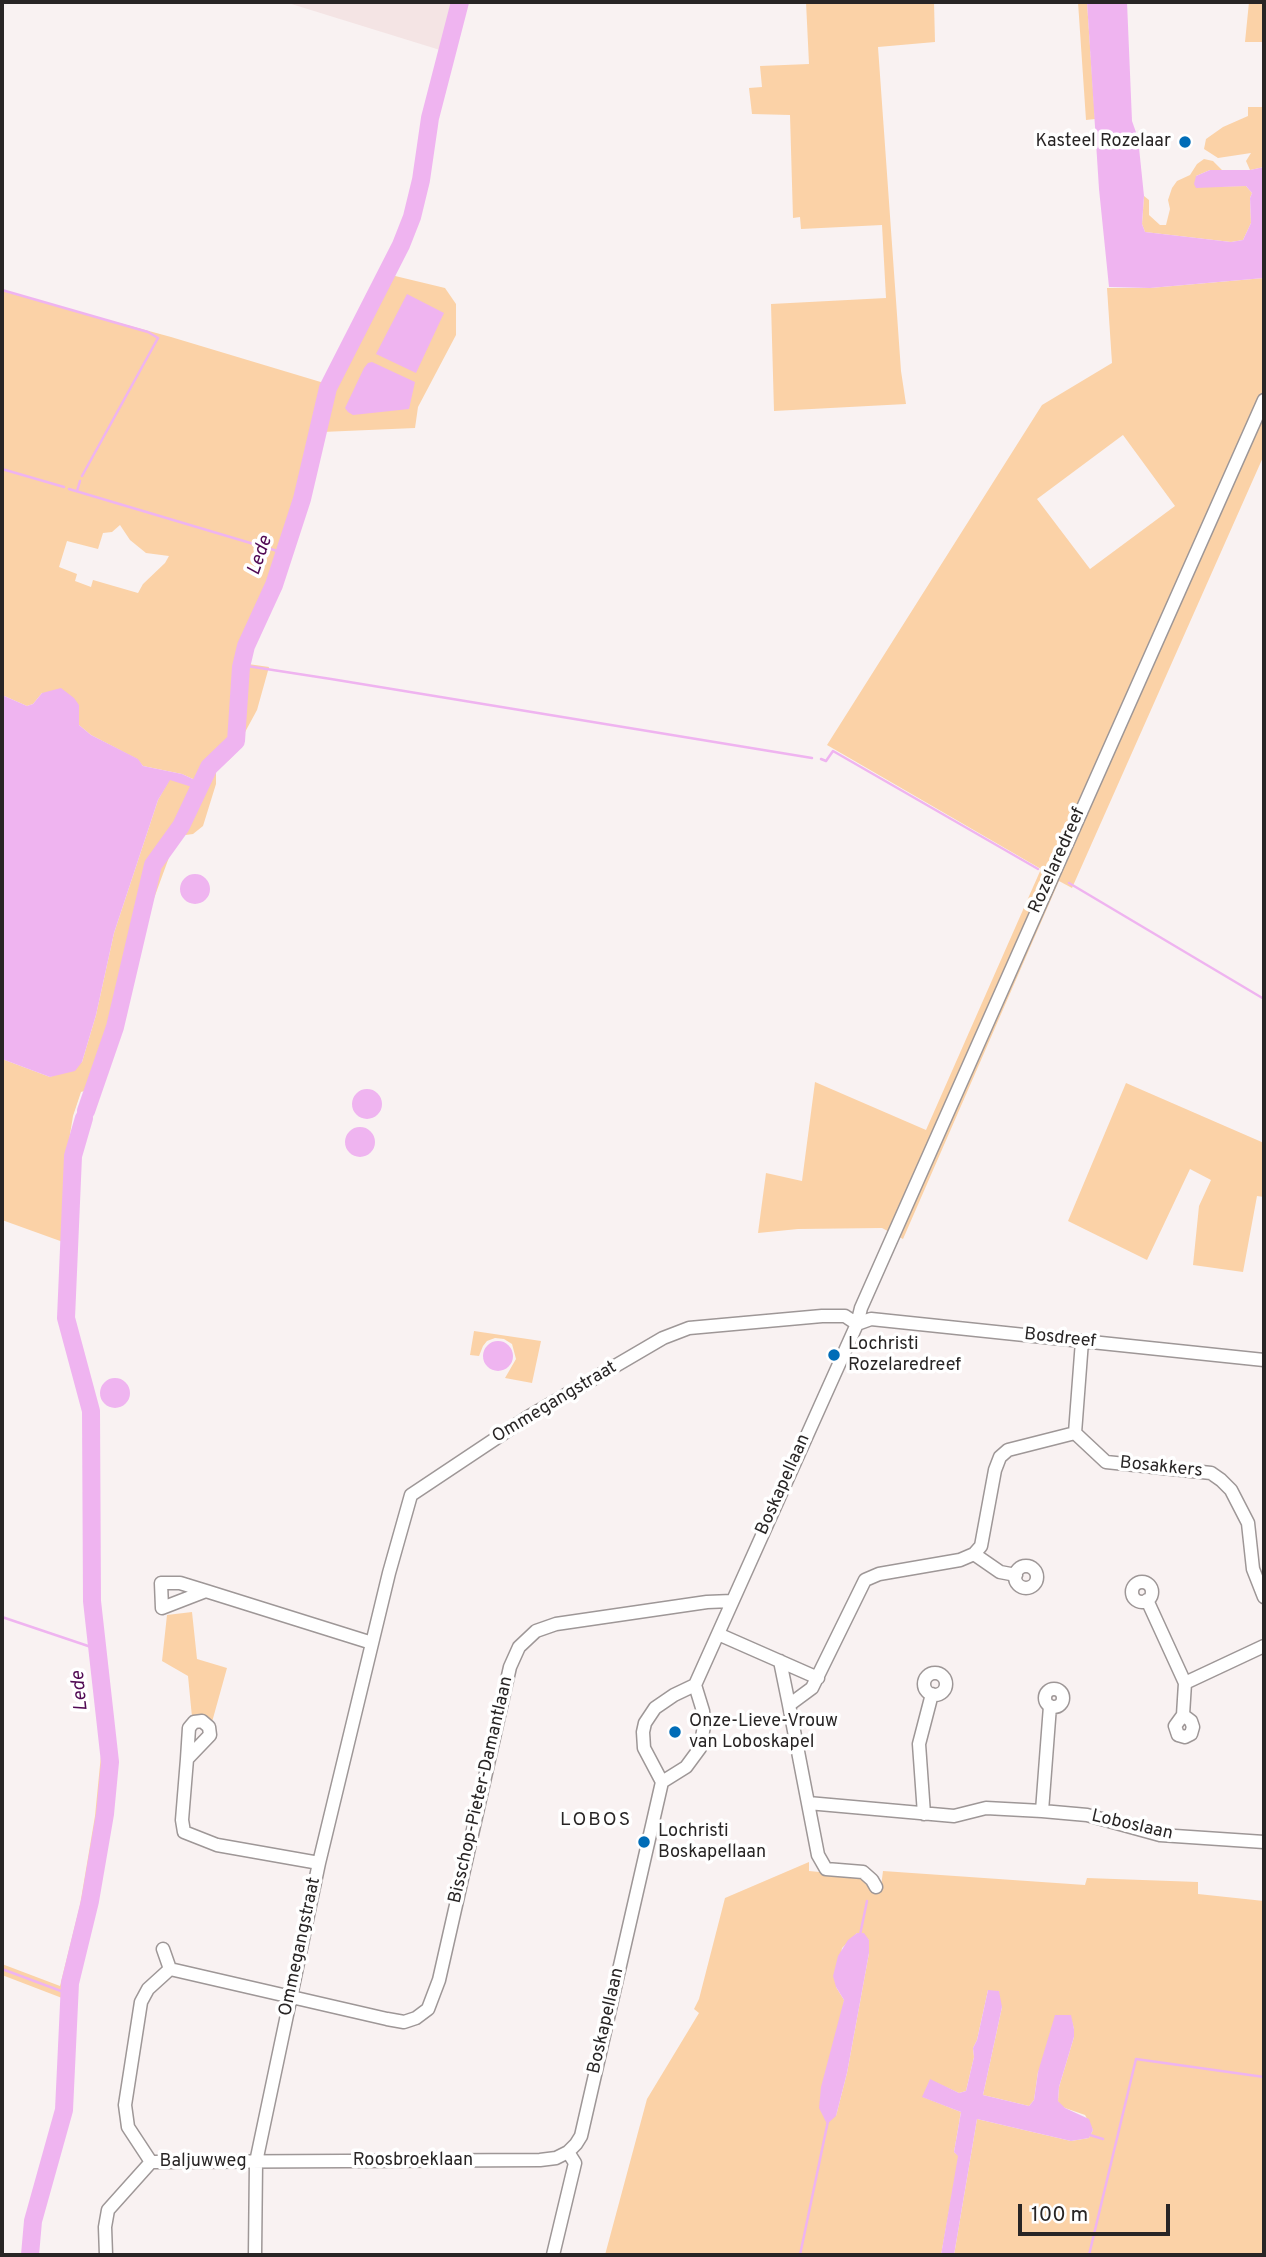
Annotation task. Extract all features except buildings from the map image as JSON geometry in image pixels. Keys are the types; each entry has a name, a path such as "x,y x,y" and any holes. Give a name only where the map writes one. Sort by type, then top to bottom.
{"street":[{"name":"Rozelaredreef","path":"857,1324 861,1308 1264,400"},
{"name":"Ommegangstraat","path":"255,2255 256,2162 290,1996 318,1863 411,1495 506,1431 663,1338 689,1328 822,1316 845,1316 857,1324"},
{"name":"Bosdreef","path":"857,1324 871,1319 1264,1360"},
{"name":"Boskapellaan","path":"695,1685 857,1324"},
{"path":"789,1705 812,1688 866,1580 879,1574 960,1560 974,1554 981,1546 995,1470 1000,1457 1008,1450 1076,1433 1082,1341"},
{"name":"Bosakkers","path":"1076,1433 1106,1462 1211,1473 1221,1480 1231,1490 1248,1523 1254,1569 1264,1597"},
{"path":"974,1554 1000,1572 1016,1575"},
{"path":"206,1591 372,1643"},
{"name":"Bisschop-Pieter-Damantlaan","path":"170,1969 404,2022 416,2018 428,2009 439,1980 510,1667 519,1647 536,1632 556,1624 707,1602 732,1601"},
{"path":"1147,1601 1185,1683 1183,1715"},
{"path":"718,1634 818,1678"},
{"path":"1185,1683 1264,1646"},
{"path":"780,1661 818,1854 826,1869 863,1872 876,1887"},
{"path":"695,1685 703,1711 703,1741 686,1767 662,1782 644,1748 645,1723 655,1708 695,1685"},
{"path":"924,1814 919,1744 932,1694"},
{"path":"1042,1811 1050,1706"},
{"path":"187,1759 182,1820 184,1832 217,1845 318,1863"},
{"name":"Boskapellaan","path":"568,2152 580,2136 662,1782"},
{"name":"Loboslaan","path":"808,1803 954,1816 986,1808 1042,1811 1087,1815 1160,1835 1264,1842"},
{"path":"106,2255 105,2227 108,2210 150,2162 128,2127 125,2105 141,2002 148,1989 170,1969 163,1950"},
{"path":"553,2255 575,2163 568,2152"},
{"name":"Roosbroeklaan","path":"256,2162 540,2160 556,2158 568,2152"},
{"name":"Baljuwweg","path":"150,2162 256,2162"}],"shaded area":[{"path":"285,2 454,2 440,50"},
{"path":"806,2 934,2 935,42 878,47 901,371 906,404 774,411 771,304 886,298 882,225 801,229 800,217 793,218 790,115 752,114 749,88 762,87 760,66 809,64"},
{"path":"1078,2 1087,2 1095,119 1086,120"},
{"path":"1087,2 1127,2 1132,121 1138,138 1144,196 1142,224 1145,232 1231,242 1243,240 1251,223 1252,193 1246,186 1196,188 1196,176 1210,170 1250,170 1264,167 1264,278 1150,288 1109,287 1099,189"},
{"path":"1249,2 1264,2 1264,42 1245,42"},
{"path":"1248,107 1264,107 1264,167 1250,170 1246,161 1251,153 1218,158 1204,149 1206,139 1223,127 1248,116"},
{"path":"1204,159 1213,161 1222,170 1210,170 1196,176 1196,187 1246,186 1252,193 1251,223 1243,240 1231,242 1145,232 1142,224 1144,196 1149,200 1149,215 1160,225 1166,225 1172,188 1177,181 1190,175"},
{"path":"391,275 445,288 456,304 456,335 418,407 415,428 322,432 333,392 370,312"},
{"path":"1264,278 1264,455 1072,888 1059,881 903,1239 882,1228 798,1229 758,1233 766,1173 802,1181 815,1082 926,1130 1041,869 827,745 1042,405 1112,363 1107,288 1150,288","holes":["1123,435 1175,506 1090,569 1037,499"]},
{"path":"2,291 171,337 324,383 290,517 253,627 260,633 248,664 269,667 257,710 231,758 216,771 216,784 203,826 193,834 178,836 175,841 153,901 123,1021 99,1087 81,1092 73,1116 65,1165 63,1242 2,1220 2,1059 50,1077 82,1062 96,1015 114,933 158,800 169,780 195,780 182,774 143,766 137,759 91,735 79,725 77,718 42,693 33,704 27,706 2,695","holes":["120,525 130,540 146,553 169,556 138,593 93,580 91,587 75,581 77,574 59,567 67,541 98,549 103,533 112,532"]},
{"path":"407,294 444,313 416,373 376,354"},
{"path":"372,362 415,382 409,409 353,415 348,412 345,408 364,368"},
{"path":"61,688 79,705 79,725 91,735 138,759 143,766 182,774 195,780 195,788 170,780 158,800 114,933 96,1015 82,1062 75,1071 50,1077 2,1059 2,695 27,706 33,704 42,693"},
{"path":"195,874 206,878 210,889 206,900 195,904 184,900 180,889 184,878"},
{"path":"1126,1083 1264,1143 1264,1197 1257,1196 1243,1272 1193,1265 1199,1206 1211,1180 1190,1169 1147,1260 1068,1221"},
{"path":"367,1089 378,1093 382,1104 378,1115 367,1119 356,1115 352,1104 356,1093"},
{"path":"360,1127 371,1131 375,1142 371,1153 360,1157 349,1153 345,1142 349,1131"},
{"path":"474,1331 541,1341 532,1383 505,1378 516,1359 512,1344 504,1339 487,1341 479,1356 470,1355"},
{"path":"498,1341 509,1345 513,1356 509,1367 498,1371 487,1367 483,1356 487,1345"},
{"path":"115,1378 126,1382 130,1393 126,1404 115,1408 104,1404 100,1393 104,1382"},
{"path":"192,1612 197,1659 227,1668 212,1722 192,1717 188,1676 162,1661 167,1615"},
{"path":"101,1755 106,1757 98,1838 67,1989 61,2110 36,2197 32,2196 59,2104 58,2056 62,1998 2,1975 2,1964 60,1986 80,1905 95,1816"},
{"path":"809,1862 809,1871 861,1876 881,1887 883,1871 1085,1885 1087,1878 1198,1882 1198,1894 1264,1901 1264,2255 954,2255 977,2119 1071,2141 1089,2138 1093,2130 1085,2115 1059,2105 1058,2101 1059,2087 1074,2037 1070,2015 1038,2072 1034,2100 1029,2106 983,2095 1002,2007 988,1990 973,2048 974,2057 966,2091 959,2093 930,2080 923,2097 961,2112 954,2152 959,2156 941,2255 605,2255 647,2099 699,2013 694,2009 699,1999 725,1898","holes":["857,1933 869,1940 869,1953 847,2073 836,2116 844,2000 836,1987 842,1948"]},
{"path":"857,1933 864,1933 869,1940 869,1953 847,2073 836,2116 827,2124 819,2108 821,2087 844,2000 833,1976 838,1956 848,1940"},
{"path":"988,1990 999,1991 1002,2007 983,2095 1029,2106 1034,2100 1038,2072 1055,2015 1071,2015 1074,2037 1059,2087 1058,2101 1065,2108 1089,2119 1093,2130 1089,2138 1071,2141 977,2119 954,2255 941,2255 958,2156 954,2152 961,2112 922,2097 930,2079 959,2093 966,2091 974,2057 973,2048"}],"waterway":[{"name":"Lede","path":"86,1111 115,1027 153,865 181,826 209,767 236,741 241,667 246,646 274,585 302,499 328,388 401,245 412,217 421,180 430,118 460,2"},
{"path":"2,290 148,332 158,338 82,476"},
{"path":"2,469 64,487"},
{"path":"77,491 80,481"},
{"path":"69,489 284,553"},
{"path":"241,667 331,679 812,758"},
{"path":"821,759 826,761 833,751 1038,869"},
{"path":"1069,883 1264,999"},
{"name":"Lede","path":"30,2255 33,2221 64,2110 70,1983 90,1901 105,1814 110,1762 92,1601 91,1411 66,1318 73,1156 84,1118"},
{"path":"2,1617 97,1649"},
{"path":"860,1935 867,1901"},
{"path":"2,1969 69,1994"},
{"path":"1089,2255 1136,2059 1264,2077"},
{"path":"800,2255 828,2121"},
{"path":"1090,2135 1103,2139"}],"place":[{"name":"Kasteel Rozelaar","path":"1185,142"},
{"name":"Lochristi Rozelaredreef","path":"834,1355"},
{"name":"Onze-Lieve-Vrouw van Loboskapel","path":"675,1732"},
{"name":"Lochristi Boskapellaan","path":"644,1842"}],"district":[{"name":"LOBOS","path":"596,1821"}]}
